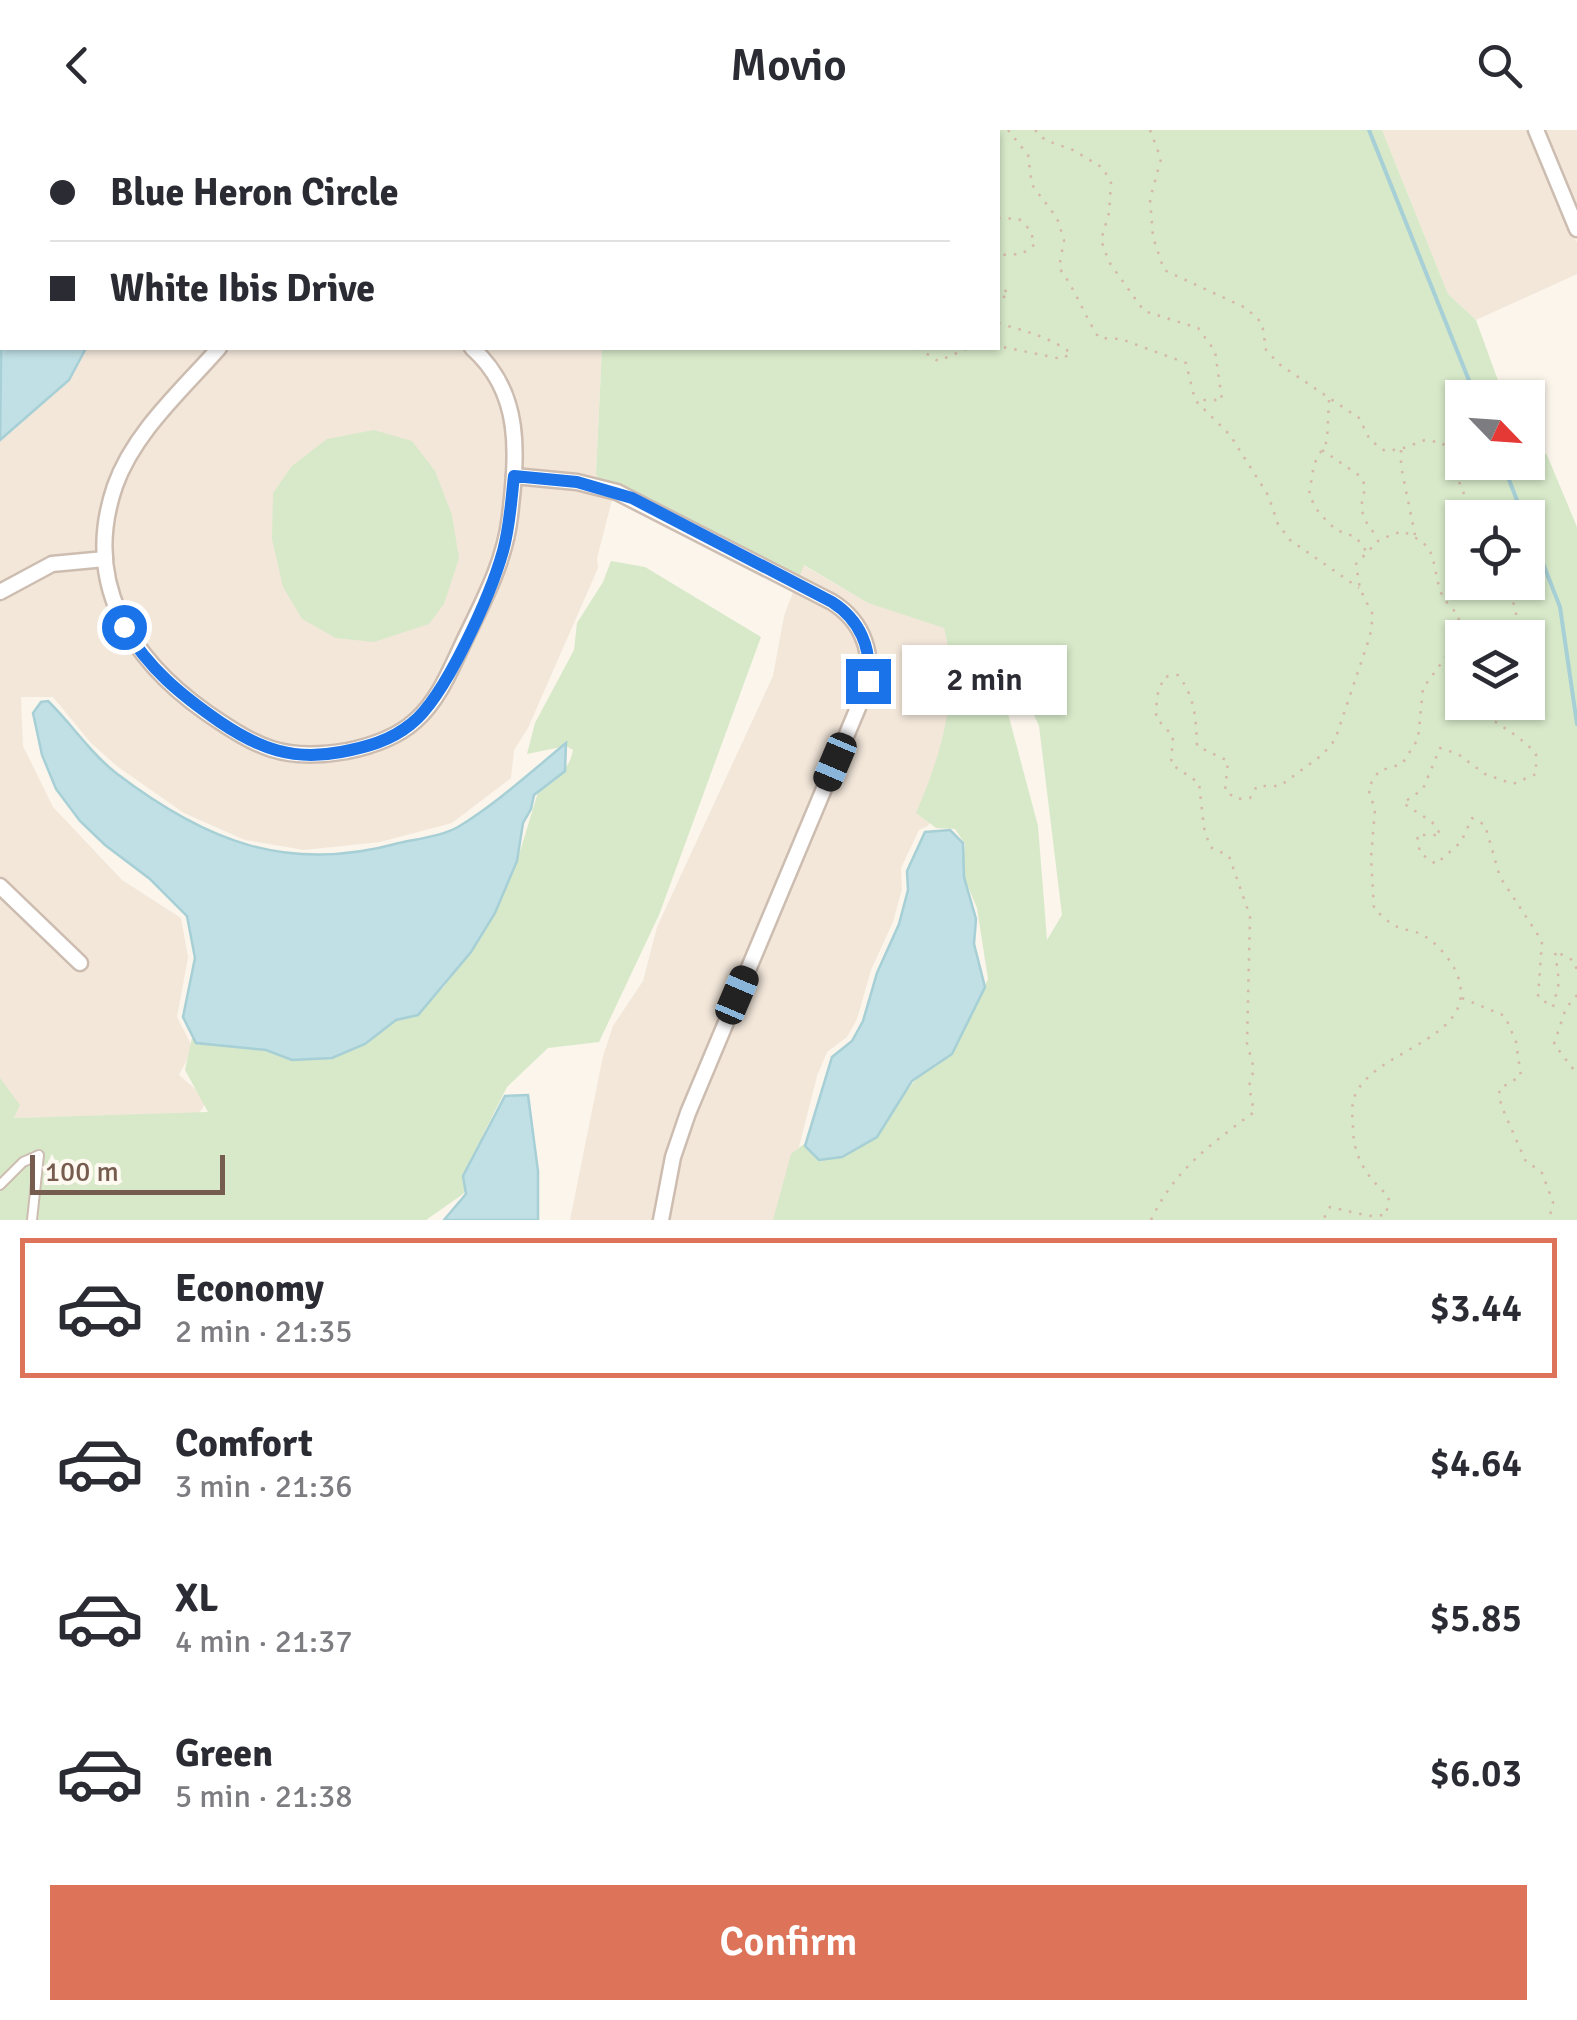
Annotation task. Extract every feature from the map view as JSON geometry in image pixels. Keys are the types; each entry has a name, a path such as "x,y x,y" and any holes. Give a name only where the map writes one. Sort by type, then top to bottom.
{"street":[{"path":"1536,130 1577,228"},
{"path":"218,350 149,428 126,462 110,507 105,559 112,596 133,641 154,670 192,702 246,740 268,750 307,756 364,748 393,737 414,722 444,682 498,568 510,522 514,425 510,401 498,376 474,350"},
{"path":"514,476 577,482 632,498 832,602 853,620 867,649 865,691 688,1114 673,1157 661,1220"},
{"path":"0,592 52,564 105,559"},
{"path":"0,886 80,963"}],"lane":[{"path":"0,1186 23,1162 39,1154 32,1220"}],"path":[{"path":"1008,130 1028,155 1032,185 1056,218 1064,240 1059,268 1074,287 1082,311 1099,338 1122,340 1186,363 1195,400 1230,435 1268,495 1278,524 1290,540 1360,589"},
{"path":"1035,130 1046,140 1074,150 1103,168 1111,183 1109,213 1101,240 1109,262 1144,311 1198,328 1215,351 1222,400 1195,400"},
{"path":"1150,130 1161,159 1150,199 1153,237 1164,270 1246,308 1262,323 1266,350 1279,364 1359,418 1370,440 1385,451 1425,440 1443,443 1467,500"},
{"path":"1000,218 1019,219 1030,230 1034,244 1022,254 1000,255"},
{"path":"1000,284 1010,295 1000,298"},
{"path":"1000,323 1043,337 1070,352 1062,359 1000,346"},
{"path":"921,350 938,361 965,350"},
{"path":"1329,399 1328,441 1314,464 1310,495 1328,522 1336,530 1356,537 1367,552"},
{"path":"1402,449 1400,466 1416,537"},
{"path":"1322,450 1360,476 1366,486 1360,500 1361,517 1379,540"},
{"path":"1151,1220 1162,1196 1200,1151 1254,1112 1249,1086 1254,1069 1247,1043 1250,916 1229,856 1210,847 1199,783 1172,764 1172,736 1156,718 1157,696 1164,677 1178,674 1188,687 1195,708 1197,746 1228,761 1225,791 1237,799 1250,798 1257,786 1280,786 1322,756 1336,740 1370,636 1373,615 1360,589 1356,564 1379,540 1402,531 1424,540 1434,558 1440,594 1459,616 1457,642 1423,688 1418,739 1402,764 1379,771 1368,788 1375,810 1374,909 1395,926 1423,935 1442,950 1457,972 1462,998 1452,1021 1358,1088 1352,1104 1354,1139 1364,1172 1389,1197 1386,1215 1369,1216 1330,1207 1323,1220"},
{"path":"1490,720 1520,735 1536,754 1536,774 1513,784 1485,774 1458,754 1440,748 1424,789 1403,803 1432,822 1441,835 1417,834 1420,853 1436,864 1461,842 1472,818 1484,824 1500,877 1542,941 1538,998 1553,1007 1559,982 1555,950 1574,961 1577,970"},
{"path":"1577,996 1566,1008 1554,1044 1577,1074"},
{"path":"1462,998 1505,1016 1516,1042 1522,1076 1499,1088 1524,1160 1542,1173 1553,1202 1549,1220"}],"shaded area":[{"path":"1382,130 1528,130 1577,243 1577,274 1476,320 1448,294"},
{"path":"1544,130 1577,130 1577,210"},
{"path":"85,350 602,350 596,474 612,500 598,568 528,728 514,750 511,778 452,823 380,842 304,850 245,840 184,813 118,767 90,742 53,697 21,697 23,746 53,807 122,880 181,918 188,957 177,1017 193,1048 179,1075 208,1100 199,1113 9,1118 0,1094 0,440 69,380"},
{"path":"803,565 868,603 922,618 969,638 991,690 928,826 919,830 901,868 902,889 893,922 871,970 857,1019 847,1037 827,1052 817,1076 799,1147 792,1220 570,1220 603,1056 613,1026 643,981 657,927 773,676 784,616"}],"green space":[{"path":"1000,130 1382,130 1448,294 1476,320 1498,380 1445,380 1445,480 1545,480 1545,453 1577,527 1577,1220 773,1220 791,1154 808,1141 885,1121 974,1010 988,979 977,908 962,872 965,844 955,829 936,828 916,813 946,722 950,675 944,628 868,603 804,565 794,590 665,519 612,500 596,474 602,350 1000,350","holes":["1007,655 1039,726 1062,915 1047,940 1038,826 998,676"]},
{"path":"374,430 412,441 435,471 452,515 459,558 444,604 429,624 374,642 336,638 302,619 283,587 272,539 273,493 292,466 327,439"},
{"path":"611,561 645,567 761,637 659,915 599,1042 548,1048 507,1087 483,1135 473,1180 463,1194 426,1220 0,1220 0,1078 20,1105 14,1118 208,1112 185,1070 193,1033 278,1054 364,1040 443,988 495,912 515,868 542,779 563,770 571,757 573,750 566,746 527,754 535,723 574,650 577,623 603,582"}],"water":[{"path":"1,350 85,350 69,380 0,440"},
{"path":"48,701 106,765 149,797 215,833 284,852 358,852 452,830 500,798 566,743 565,771 534,795 523,823 517,861 495,913 471,952 418,1015 396,1020 365,1044 332,1058 292,1060 266,1050 196,1043 183,1017 195,958 187,916 150,879 80,821 56,789 42,755 33,713 41,702"},
{"path":"950,830 963,843 964,877 976,919 974,944 985,987 952,1054 912,1081 877,1137 842,1157 819,1160 805,1146 832,1057 852,1041 863,1021 877,973 899,924 908,890 907,871 925,832"},
{"path":"528,1095 538,1171 538,1220 444,1220 466,1194 463,1176 505,1096"}],"waterway":[{"path":"1369,130 1469,380"},
{"path":"1509,480 1517,500"},
{"path":"1545,569 1560,607 1577,724"}],"route":[{"path":"124,627 141,654 168,683 257,746 307,756 373,745 414,722 444,682 498,568 510,522 514,476 577,482 632,498 832,602 848,613 864,638 868,681"}]}
